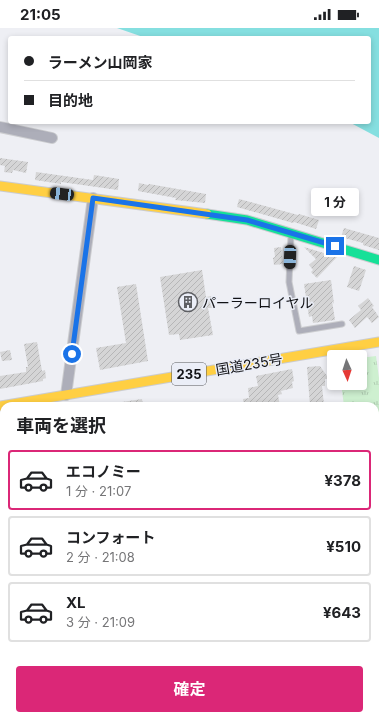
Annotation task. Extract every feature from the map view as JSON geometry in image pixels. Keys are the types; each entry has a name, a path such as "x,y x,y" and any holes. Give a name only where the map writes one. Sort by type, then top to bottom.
{"main road":[{"path":"0,186 228,216 291,232 379,260"},
{"name":"国道235号","path":"24,402 378,342"}],"street":[{"path":"0,127 52,138"},
{"path":"66,395 93,198"},
{"path":"378,342 379,352"}],"lane":[{"path":"291,232 289,282 299,331 342,324"}],"green space":[{"path":"376,356 379,378 379,402 343,402 342,390 367,390 367,357"}],"water":[{"path":"117,28 379,28 379,138 353,124 371,124 371,36 140,36"}],"building":[{"path":"0,158 28,162 26,173 13,170 12,173 4,172 5,166 0,165"},
{"path":"36,172 93,180 94,175 119,179 118,190 35,180"},
{"path":"139,183 206,194 205,203 175,200 176,198 138,191"},
{"path":"239,199 319,220 316,229 294,222 293,223 237,207"},
{"path":"344,228 379,238 379,250 363,245 363,243 341,237"},
{"path":"281,247 283,264 274,265 274,248"},
{"path":"304,247 337,257 317,278 311,272 313,270 309,265 316,259"},
{"path":"354,266 366,270 359,291 347,287"},
{"name":"パーラーロイヤル","path":"202,270 206,297 211,296 213,308 208,308 213,335 180,340 179,334 169,335 160,277"},
{"path":"331,280 335,320 313,323 312,316 309,317 304,284"},
{"path":"136,284 148,361 100,370 96,348 126,343 117,287"},
{"path":"368,298 379,317 372,323 367,317 355,328 349,320 361,310 358,306"},
{"path":"37,342 42,371 45,370 46,378 43,379 43,381 0,389 0,376 26,372 26,367 28,367 24,344"},
{"path":"10,350 12,360 2,361 0,352"},
{"path":"320,366 327,376 327,379 325,379 325,386 322,386 324,402 310,402 307,367"},
{"path":"292,369 294,381 292,382 293,388 281,391 282,394 278,395 279,402 243,402 243,399 249,398 248,388 258,386 256,376"},
{"path":"142,399 142,402 122,402"}],"traffic: fast":[{"path":"207,214 247,220 379,260"}],"traffic: slow":[{"path":"0,186 207,214"},
{"path":"24,402 379,342"}],"place":[{"name":"パーラーロイヤル","path":"188,302"}],"route":[{"path":"72,354 93,198 228,216 291,232 335,246"}]}
